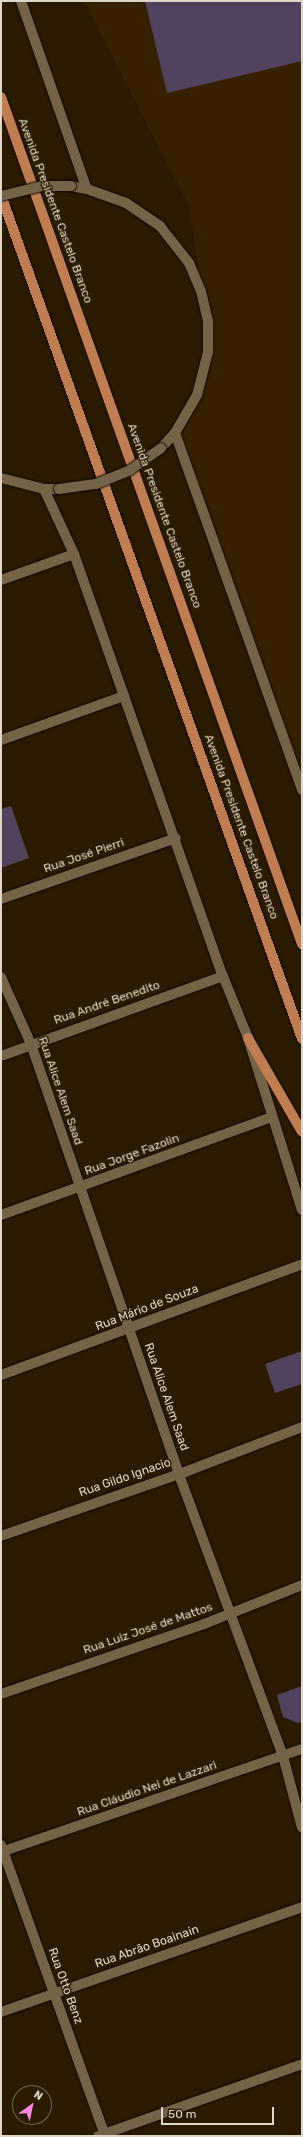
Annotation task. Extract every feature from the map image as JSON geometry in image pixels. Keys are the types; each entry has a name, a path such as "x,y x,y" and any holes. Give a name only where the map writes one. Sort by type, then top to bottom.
{"main road":[{"name":"Avenida Presidente Castelo Branco","path":"1,97 302,944"},
{"name":"Avenida Presidente Castelo Branco","path":"1,196 302,1039"},
{"path":"248,1038 302,1132"}],"street":[{"path":"21,1 87,188"},
{"path":"1,196 42,186 71,186 87,188 126,203 160,226 189,263 201,291 208,321 208,352 197,395 175,433 161,448 130,470 103,481 59,489 44,488 1,478"},
{"path":"175,433 302,790"},
{"path":"44,488 74,554 176,838 223,976 248,1038 271,1117 302,1210"},
{"path":"1,580 74,554"},
{"path":"1,740 124,696"},
{"name":"Rua José Pierri","path":"1,899 176,838"},
{"name":"Rua André Benedito","path":"1,1056 223,976"},
{"name":"Rua Alice Alem Saad","path":"1,977 31,1044 178,1472 232,1614 283,1756 302,1828"},
{"name":"Rua Jorge Fazolin","path":"1,1215 271,1117"},
{"name":"Rua Mário de Souza","path":"1,1375 302,1264"},
{"name":"Rua Gildo Ignacio","path":"1,1536 302,1427"},
{"name":"Rua Luiz José de Mattos","path":"1,1694 232,1614 302,1585"},
{"name":"Rua Cláudio Nei de Lazzari","path":"2,1850 302,1749"},
{"name":"Rua Otto Benz","path":"2,1850 54,1993 103,2135"},
{"name":"Rua Abrão Boainain","path":"1,2012 302,1906"},
{"path":"103,2135 302,2064"}],"shaded area":[{"path":"84,1 302,1 302,789 175,433 191,405 208,340 190,208"}],"building":[{"path":"145,1 302,1 302,61 167,93"},
{"path":"11,806 29,858 1,868 1,809"},
{"path":"302,1351 302,1384 275,1393 265,1364"},
{"path":"302,1686 302,1722 297,1723 283,1717 277,1695"}]}
